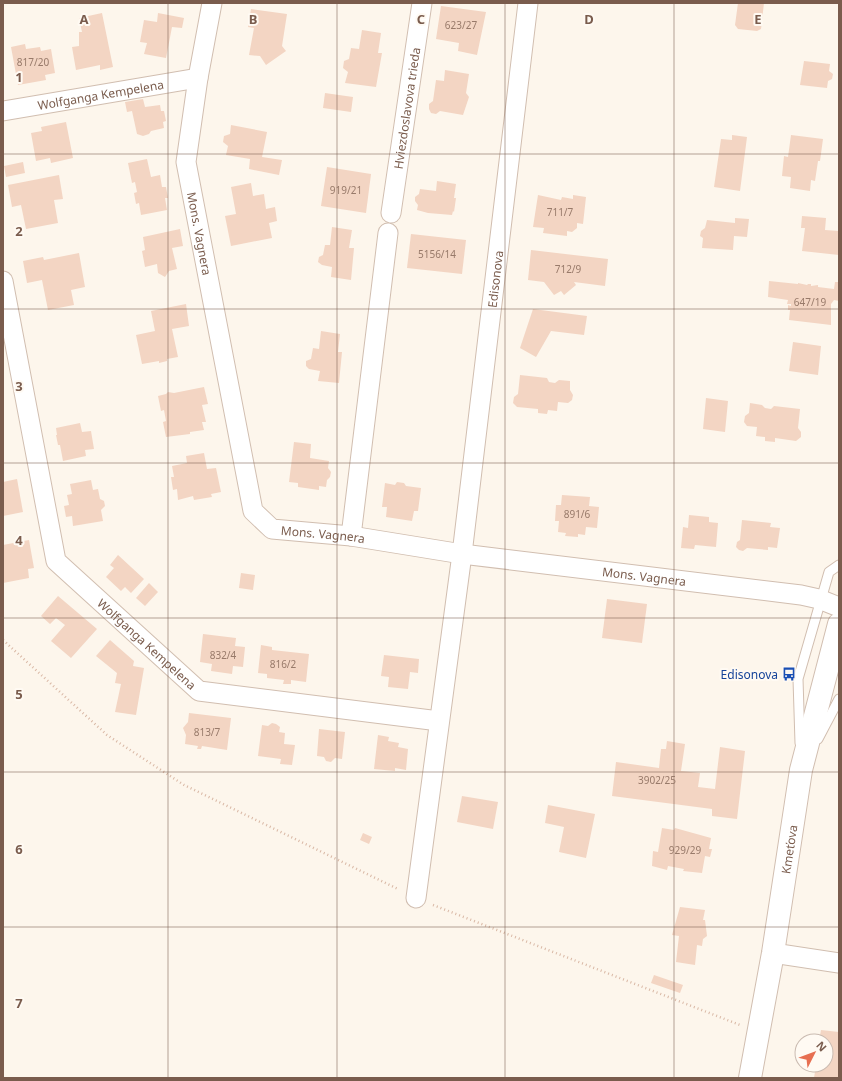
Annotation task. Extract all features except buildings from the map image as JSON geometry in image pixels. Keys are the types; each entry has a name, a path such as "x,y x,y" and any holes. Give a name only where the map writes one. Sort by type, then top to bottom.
{"street":[{"name":"Mons. Vagnera","path":"212,3 198,78 186,162 253,511 272,529 351,536 462,554 794,594 819,599 839,607"},
{"name":"Hviezdoslavova trieda","path":"391,213 422,3"},
{"name":"Edisonova","path":"462,554 528,3"},
{"name":"Wolfganga Kempelena","path":"3,110 198,78"},
{"path":"351,536 388,233"},
{"name":"Wolfganga Kempelena","path":"3,281 56,561 199,691 439,721"},
{"path":"416,898 462,554"},
{"name":"Kmeťova","path":"750,1078 773,953 801,770 839,624"},
{"path":"773,953 839,964"}],"lane":[{"path":"801,770 798,680 819,599 828,572 839,565"},
{"path":"801,770 839,699"}],"path":[{"path":"3,640 107,735 184,785 416,898 759,1032"}],"place":[{"name":"Edisonova","path":"789,674"}]}
